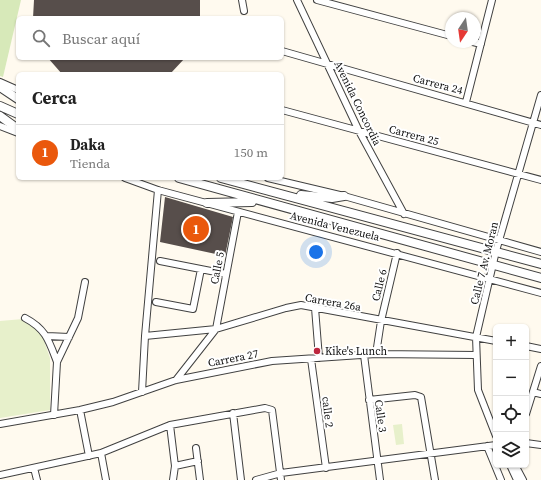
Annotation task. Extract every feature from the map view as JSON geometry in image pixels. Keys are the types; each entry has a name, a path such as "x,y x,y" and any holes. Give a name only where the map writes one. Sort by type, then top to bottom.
{"street":[{"path":"242,0 244,11"},
{"name":"Avenida Concordia","path":"297,0 359,131 404,214"},
{"path":"317,0 445,34"},
{"path":"481,44 492,0"},
{"path":"466,102 480,48"},
{"name":"Carrera 24","path":"284,53 328,66 466,102 541,125"},
{"path":"0,82 16,89"},
{"path":"0,87 16,98"},
{"path":"0,94 16,101"},
{"name":"Calle 7 Av. Moran","path":"494,432 478,390 476,337 499,238 534,124 541,95"},
{"path":"0,106 16,113"},
{"name":"Carrera 25","path":"284,111 541,180"},
{"path":"0,116 16,128"},
{"path":"0,126 16,132"},
{"name":"Avenida Venezuela","path":"130,180 158,190 490,278 541,293"},
{"name":"Avenida Venezuela","path":"187,180 541,278"},
{"name":"Avenida Venezuela","path":"228,180 541,264"},
{"path":"276,180 344,196 404,214 499,238 541,252"},
{"path":"142,392 145,336 158,190"},
{"path":"281,194 332,198 344,196"},
{"path":"207,203 223,204 243,201 268,203"},
{"name":"Calle 5","path":"216,329 238,212"},
{"name":"Calle 6","path":"376,354 381,321 397,254"},
{"path":"160,261 226,274"},
{"path":"156,302 193,309 201,269"},
{"path":"54,415 57,362 78,318 85,282"},
{"name":"Carrera 26a","path":"145,336 216,329 301,305 381,321 493,340"},
{"path":"315,308 319,358"},
{"path":"25,318 36,323 47,336 57,362"},
{"path":"176,380 216,329"},
{"path":"47,336 69,337"},
{"path":"529,347 541,349"},
{"name":"Carrera 27","path":"0,424 80,410 113,402 176,380 272,361 376,354 476,354"},
{"name":"Calle 3","path":"364,355 380,480"},
{"name":"calle 2","path":"311,359 326,468"},
{"path":"529,403 541,366"},
{"path":"532,392 541,394"},
{"path":"369,400 415,394 421,398 435,480"},
{"path":"0,475 101,453 170,425 265,408 272,410 281,477"},
{"path":"80,410 89,456"},
{"path":"233,413 241,480"},
{"path":"170,425 175,466 173,480"},
{"path":"529,443 541,445"},
{"path":"256,480 377,460 493,445"},
{"path":"487,446 501,480"},
{"path":"196,448 200,480"},
{"path":"101,453 106,480"},
{"path":"175,466 198,461"},
{"path":"34,468 36,480"},
{"path":"511,468 517,480"},
{"path":"517,468 524,480"}],"green space":[{"path":"0,0 21,0 17,16 16,16 3,77 0,76"},
{"path":"23,319 41,332 50,358 50,410 0,418 0,321"},
{"path":"402,424 404,444 396,445 393,425"}],"building":[{"path":"34,0 200,0 200,16 33,16"},
{"path":"50,60 183,60 172,72 60,72"},
{"path":"165,197 233,217 225,256 160,242"}],"place":[{"name":"Daka","path":"196,229"},
{"name":"Kike's Lunch","path":"317,351"}]}
